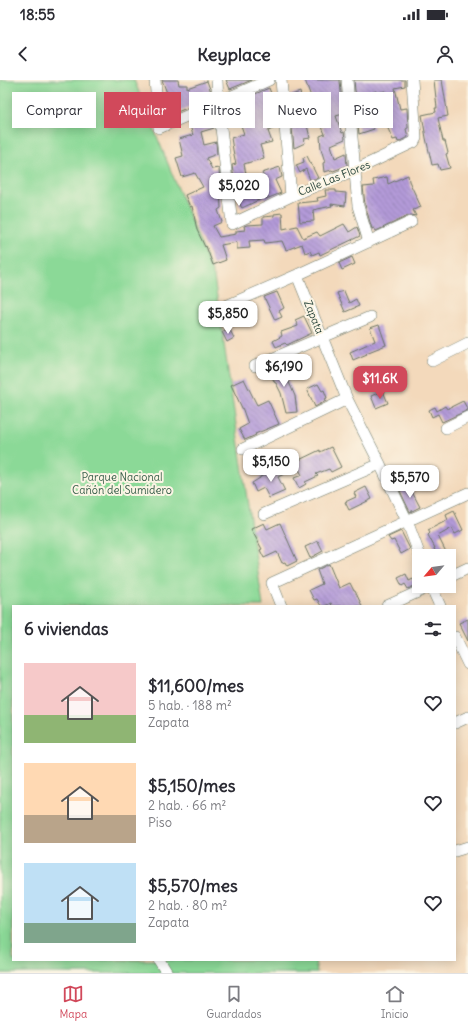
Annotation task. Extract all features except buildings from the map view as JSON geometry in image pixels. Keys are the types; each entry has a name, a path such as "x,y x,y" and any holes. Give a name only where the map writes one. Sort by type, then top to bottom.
{"street":[{"path":"155,80 159,128 189,115"},
{"path":"217,80 218,92"},
{"path":"241,92 269,80"},
{"path":"281,80 291,196"},
{"path":"347,80 358,206 368,242"},
{"name":"Calle Las Flores","path":"221,128 232,224 291,196 355,170 414,142 416,138 412,80"},
{"path":"219,309 297,275 411,222"},
{"name":"Zapata","path":"297,275 347,399 407,521 417,549"},
{"path":"255,366 370,317"},
{"path":"432,361 468,343"},
{"path":"243,449 347,399"},
{"path":"446,428 468,417"},
{"path":"264,514 380,464"},
{"path":"282,605 272,583 468,493"},
{"path":"456,574 468,568"},
{"path":"389,605 416,593"},
{"path":"434,593 440,605"},
{"path":"459,643 468,664"},
{"path":"456,722 468,717"},
{"path":"456,851 468,847"},
{"path":"160,961 167,973"}],"green space":[{"name":"Parque Nacional Cañón del Sumidero","path":"0,80 134,80 139,92 104,92 104,128 153,128 214,277 263,605 12,605 12,961 315,961 317,973 0,973"}]}
